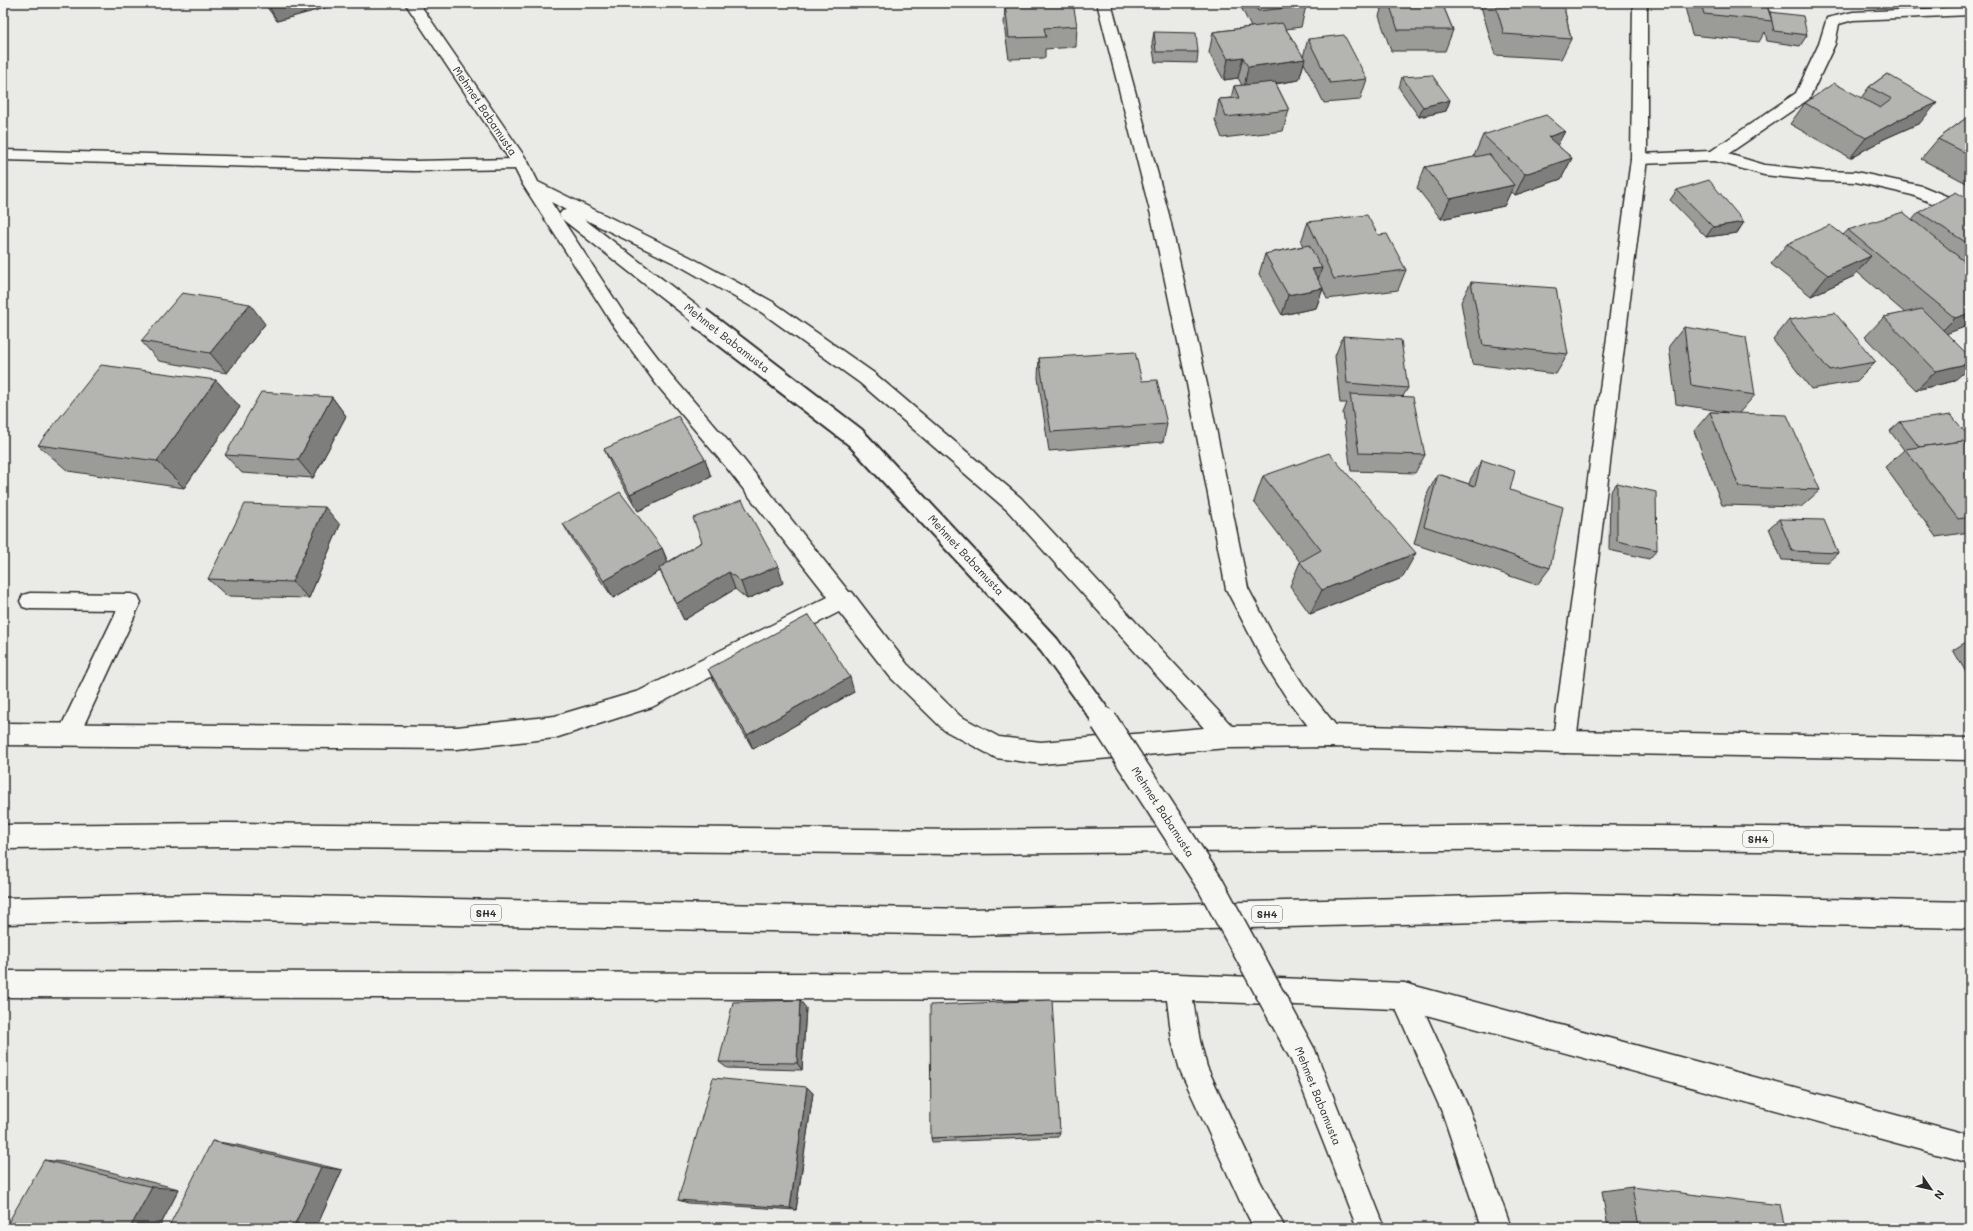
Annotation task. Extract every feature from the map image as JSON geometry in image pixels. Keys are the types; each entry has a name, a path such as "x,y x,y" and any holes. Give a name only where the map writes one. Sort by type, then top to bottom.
{"main road":[{"name":"Mehmet Babamusta","path":"412,3 521,164 531,185 690,310 855,436 1053,651 1111,730 1210,884 1303,1055 1371,1228"},
{"path":"1104,3 1160,215 1197,384 1237,589 1273,657 1296,693 1330,736"},
{"path":"1564,742 1639,159 1640,3"},
{"path":"1715,156 1803,96 1827,44 1832,21 1854,16 1970,11"},
{"path":"1639,159 1715,156 1764,170 1822,176 1856,176 1916,190 1970,212"},
{"path":"531,185 686,262 767,307 867,378 1014,504 1228,737"},
{"path":"531,185 617,317 664,380 733,461 844,599 899,671 952,723 996,747 1041,753 1228,737 1330,736 1564,742 1970,749"},
{"path":"3,734 457,738 555,727 644,700 844,599"},
{"name":"SH4","path":"3,837 227,835 961,842 1539,837 1970,841"},
{"name":"SH4","path":"3,911 200,907 969,922 1564,907 1970,915"},
{"path":"3,984 1178,987 1404,996 1970,1148"},
{"path":"1178,987 1185,1034 1194,1070 1250,1191 1270,1228"},
{"path":"1404,996 1455,1109 1496,1228"}],"lane":[{"path":"3,155 414,166 521,164"},
{"path":"30,601 131,602 68,735"}],"building":[{"path":"1073,3 1077,26 1044,28 1046,37 1009,38 1005,4"},
{"path":"1254,3 1304,3 1306,6 1258,11"},
{"path":"1389,3 1442,3 1453,30 1398,30"},
{"path":"1495,3 1563,3 1571,39 1504,34"},
{"path":"1701,3 1766,3 1772,21 1704,14"},
{"path":"1770,12 1803,16 1807,35 1774,31"},
{"path":"1282,23 1305,59 1248,67 1243,57 1228,59 1213,32"},
{"path":"1154,32 1196,33 1198,52 1156,52"},
{"path":"1344,35 1367,79 1330,83 1308,39"},
{"path":"1887,74 1937,103 1900,119 1866,138 1805,103 1834,83 1880,108 1892,99 1869,87"},
{"path":"1432,75 1450,100 1423,107 1402,77"},
{"path":"1275,82 1289,110 1226,117 1219,99 1239,98 1234,86"},
{"path":"1546,115 1565,131 1548,137 1572,158 1525,174 1483,135"},
{"path":"1970,115 1970,155 1938,139"},
{"path":"1489,154 1514,185 1450,199 1425,167"},
{"path":"1709,180 1744,222 1713,227 1677,190"},
{"path":"1956,192 1970,201 1970,245 1919,212"},
{"path":"1903,212 1970,266 1970,313 1955,318 1848,230"},
{"path":"1367,215 1378,235 1387,234 1406,270 1334,279 1308,222"},
{"path":"1830,225 1871,256 1828,275 1787,244"},
{"path":"1309,245 1322,268 1312,269 1323,288 1288,295 1265,254"},
{"path":"1471,282 1556,288 1568,354 1483,345"},
{"path":"182,293 250,304 210,353 141,341"},
{"path":"1922,309 1970,357 1970,363 1936,371 1884,317"},
{"path":"1835,313 1876,362 1829,370 1789,320"},
{"path":"1684,327 1746,337 1755,395 1691,385"},
{"path":"1343,336 1401,340 1408,388 1347,383"},
{"path":"1135,352 1142,381 1157,380 1167,424 1051,432 1039,358"},
{"path":"101,365 216,380 157,461 38,445"},
{"path":"261,392 332,397 298,460 225,455"},
{"path":"1350,394 1413,397 1425,455 1359,453"},
{"path":"1710,412 1787,415 1820,490 1739,487"},
{"path":"1951,415 1970,438 1970,442 1965,443 1963,441 1919,447 1900,422"},
{"path":"678,416 705,459 630,494 604,449"},
{"path":"1963,441 1970,449 1970,517 1958,519 1905,449"},
{"path":"1329,453 1416,553 1322,590 1300,562 1321,550 1263,476"},
{"path":"1482,460 1515,471 1510,490 1563,507 1550,568 1424,526 1438,474 1475,486"},
{"path":"1617,483 1656,492 1657,550 1617,541"},
{"path":"620,492 662,548 604,581 563,524"},
{"path":"742,500 778,566 741,582 729,572 676,604 659,568 702,542 693,518"},
{"path":"245,504 325,507 292,582 208,579"},
{"path":"1779,519 1824,520 1838,553 1792,551"},
{"path":"809,615 850,677 747,735 708,669"},
{"path":"1966,642 1970,642 1970,649"},
{"path":"800,1000 797,1063 719,1062 733,1002"},
{"path":"1052,1000 1060,1132 931,1138 930,1005"},
{"path":"713,1078 807,1087 790,1208 678,1200"},
{"path":"212,1141 321,1167 293,1228 168,1228"},
{"path":"44,1160 152,1187 130,1228 5,1228"},
{"path":"1632,1187 1780,1205 1785,1228 1639,1228"},
{"path":"1101,1225 1101,1228 1053,1228"}]}
